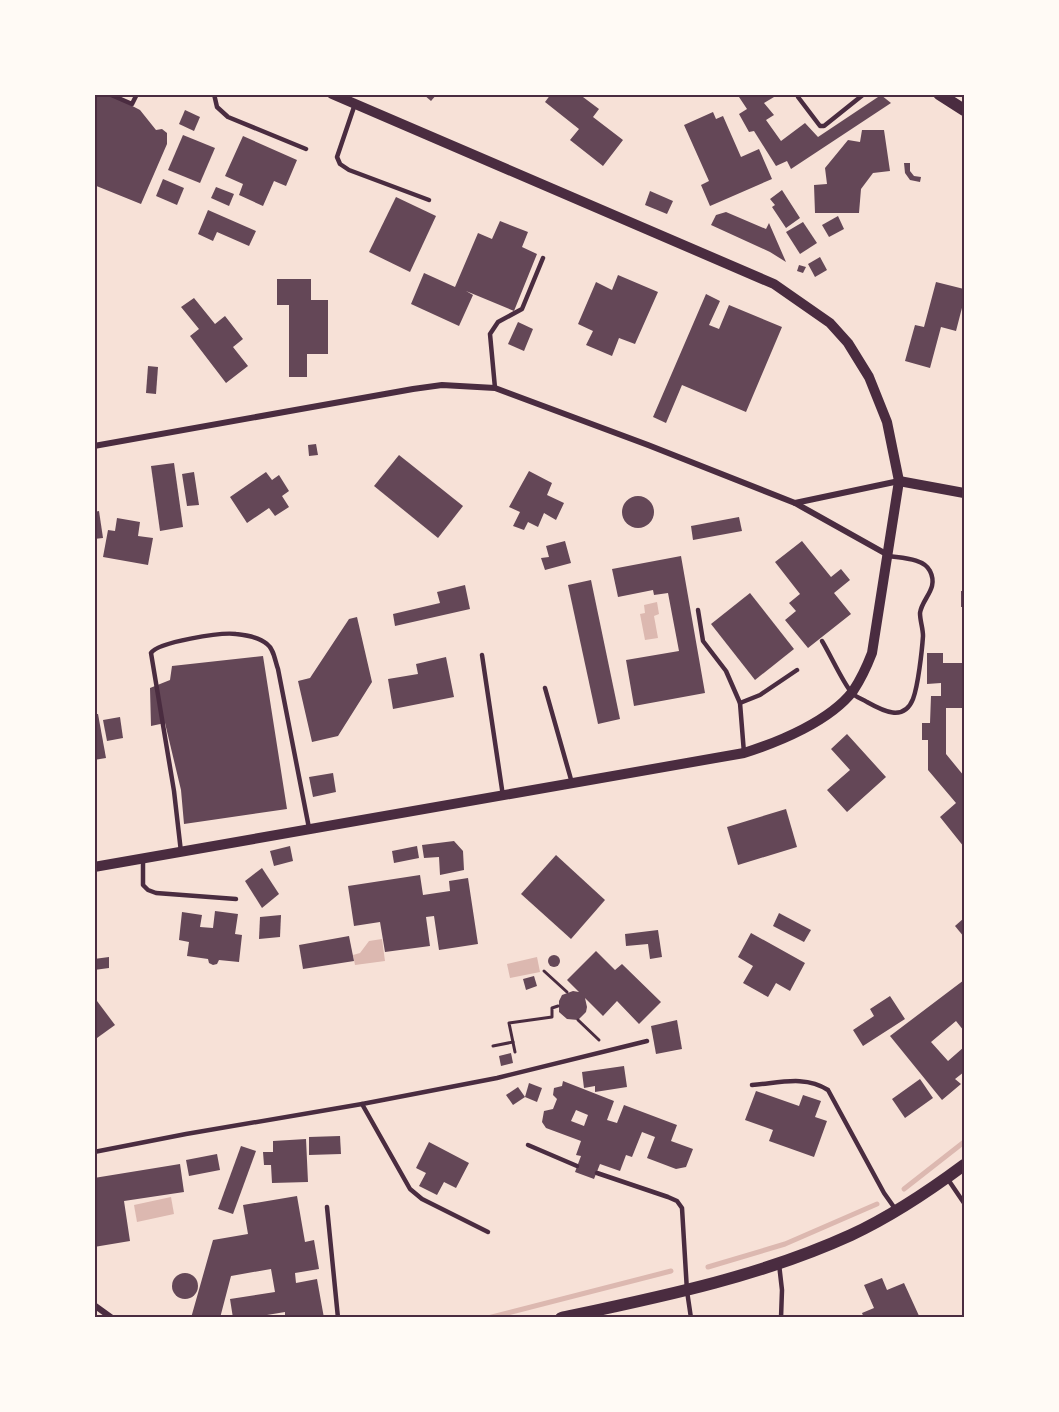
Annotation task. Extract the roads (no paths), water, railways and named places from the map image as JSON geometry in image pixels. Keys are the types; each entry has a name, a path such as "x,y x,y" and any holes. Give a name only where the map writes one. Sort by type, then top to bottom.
{"main road":[{"path":"939,94 964,110"},
{"path":"561,1317 687,1291 778,1264 852,1234 923,1195 964,1165"}],"street":[{"path":"94,867 744,753 775,743 805,728 833,709 851,693 864,673 872,653 899,481 887,422 869,377 848,343 830,323 774,284 332,94"},
{"path":"94,446 413,389 442,385 495,388 795,503 889,556"},
{"path":"795,503 899,481 964,493"},
{"path":"94,1305 112,1317"}],"lane":[{"path":"109,94 132,104 137,94"},
{"path":"213,94 216,107 228,117 306,149"},
{"path":"798,97 820,126 824,126 864,94"},
{"path":"355,104 337,157 340,164 350,170 429,200"},
{"path":"495,388 490,334 498,322 522,309 543,258"},
{"path":"822,641 851,693 885,712 893,714 907,709 915,692 923,634 920,611 930,594 931,572 920,562 889,556"},
{"path":"698,610 703,641 726,671 740,703 744,753"},
{"path":"182,852 151,653 158,647 211,635 234,633 250,636 266,642 271,647 278,669 309,829"},
{"path":"482,655 503,795"},
{"path":"740,703 760,695 797,670"},
{"path":"545,688 572,783"},
{"path":"144,859 143,885 148,890 156,893 236,899"},
{"path":"94,1152 362,1104 497,1077 647,1041"},
{"path":"752,1085 808,1080 828,1089 884,1193 896,1210"},
{"path":"362,1104 410,1190 422,1199 488,1232"},
{"path":"528,1144 578,1166"},
{"path":"597,1173 677,1201 682,1209 687,1291 691,1317"},
{"path":"947,1178 964,1203"},
{"path":"327,1207 338,1317"},
{"path":"778,1264 782,1290 781,1317"}],"waterway":[{"path":"904,1189 964,1142"},
{"path":"708,1267 785,1244 877,1204"},
{"path":"488,1318 671,1271"}]}
